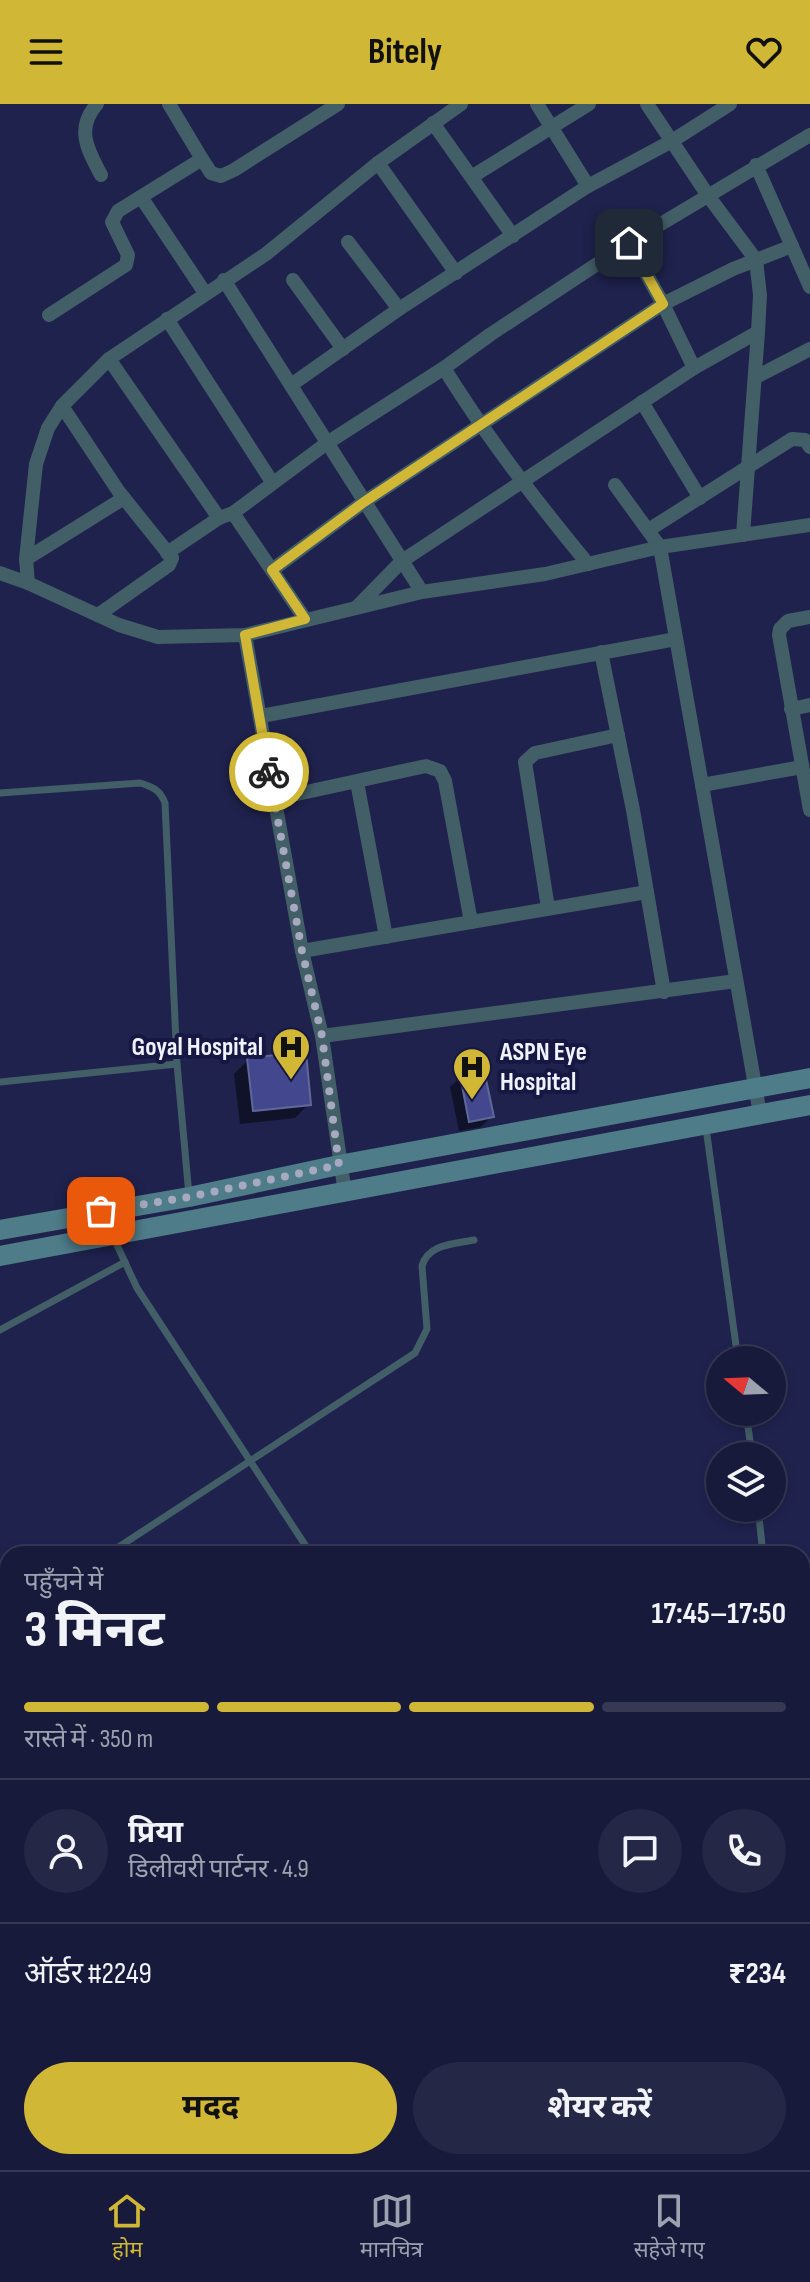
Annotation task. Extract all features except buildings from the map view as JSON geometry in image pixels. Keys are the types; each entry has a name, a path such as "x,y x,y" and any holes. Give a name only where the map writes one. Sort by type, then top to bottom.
{"main road":[{"path":"0,1230 189,1197 339,1165 810,1078"},
{"path":"0,1256 810,1105"}],"street":[{"path":"97,104 87,121 84,134 85,146 101,175"},
{"path":"169,104 211,173 221,176 338,104"},
{"path":"28,583 26,559 36,464 48,428 62,406 109,359 266,254 378,163 461,104"},
{"path":"537,104 588,186"},
{"path":"473,176 589,104"},
{"path":"647,104 709,197 756,260 760,295 743,535"},
{"path":"291,385 399,309 588,186 672,141 730,104"},
{"path":"433,123 513,236"},
{"path":"167,553 629,243 810,135"},
{"path":"49,315 126,265 128,255 112,222 118,211 202,159"},
{"path":"378,163 456,273"},
{"path":"756,165 792,246 805,261 810,287"},
{"path":"141,197 205,293"},
{"path":"348,242 399,309"},
{"path":"629,243 694,368"},
{"path":"272,570 364,502 663,304 792,246"},
{"path":"224,280 422,592"},
{"path":"293,280 343,349"},
{"path":"167,319 272,482"},
{"path":"357,607 402,561 694,368 758,332"},
{"path":"756,377 810,349"},
{"path":"109,359 226,515 272,570 305,619"},
{"path":"444,368 480,426 522,484 588,564"},
{"path":"642,402 700,498"},
{"path":"62,406 124,498 172,558 169,565 98,615"},
{"path":"650,529 792,439 805,440 810,447"},
{"path":"615,485 650,529 660,547 760,1114"},
{"path":"26,559 124,498"},
{"path":"0,573 119,625 158,637 245,635 422,592 545,574 660,547 810,525"},
{"path":"810,617 788,621 780,629 810,810"},
{"path":"245,635 302,951 322,1036 345,1193"},
{"path":"261,716 676,639"},
{"path":"601,652 664,992"},
{"path":"791,709 810,705"},
{"path":"548,908 525,762 535,753 618,735"},
{"path":"274,799 426,766 440,771 445,781 471,922"},
{"path":"702,785 802,767"},
{"path":"357,782 386,937"},
{"path":"302,951 647,892"},
{"path":"322,1036 736,981"}],"lane":[{"path":"0,793 140,783 161,793 165,803 177,1064 189,1197"},
{"path":"0,1082 177,1064"},
{"path":"706,1125 736,1346"},
{"path":"101,1211 137,1288 306,1546"},
{"path":"120,1546 415,1353 427,1329 422,1266 425,1256 431,1250 474,1240"},
{"path":"0,1330 125,1262"},
{"path":"760,1522 762,1546"}],"way so far":[{"path":"101,1211 189,1197 339,1165 322,1036 302,951 269,772"}],"place":[{"name":"Goyal Hospital","path":"291,1081"},
{"name":"ASPN Eye Hospital","path":"472,1101"}],"route":[{"path":"269,772 245,635 305,619 272,570 364,502 663,304 629,243"}]}
